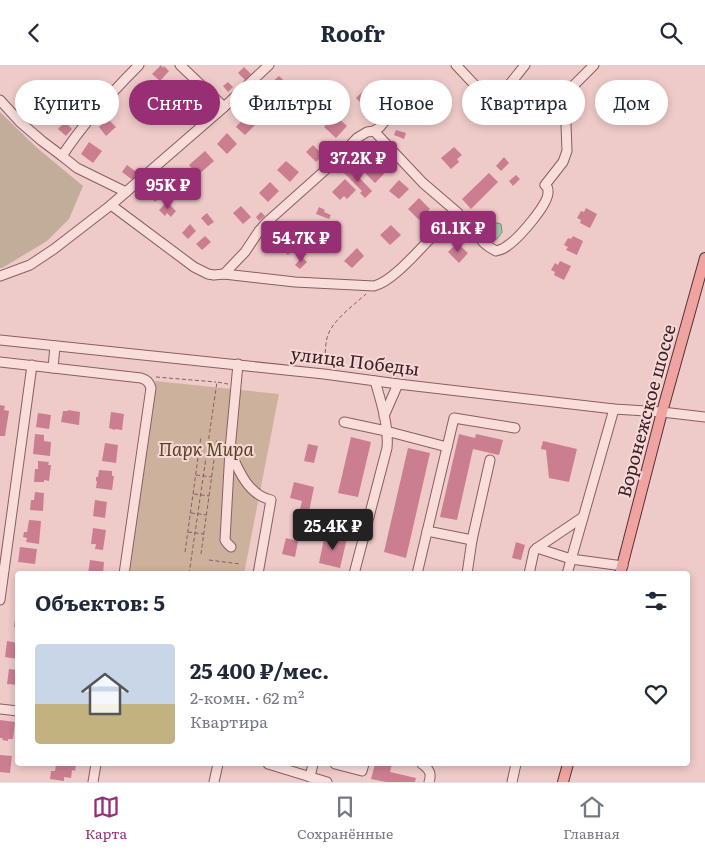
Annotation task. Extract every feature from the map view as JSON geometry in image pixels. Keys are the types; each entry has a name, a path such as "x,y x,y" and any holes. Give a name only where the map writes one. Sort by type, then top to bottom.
{"main road":[{"name":"Воронежское шоссе","path":"622,570 662,412 705,258"},
{"path":"563,782 567,766"}],"street":[{"path":"62,156 94,113 138,65"},
{"path":"180,65 224,107"},
{"path":"0,276 30,265 111,205 224,107 269,65"},
{"path":"456,65 488,98 497,99 525,65"},
{"path":"374,131 423,183 458,213 489,247 496,251 507,247 515,240 545,205 549,193 545,185 563,162 566,151 566,93 594,65"},
{"path":"0,101 20,122 77,168 129,190"},
{"path":"224,274 245,251 262,227 332,164 357,138 367,132 374,131 382,125"},
{"path":"111,205 194,267 208,274 224,274 295,283 374,286 381,284 392,277 436,233"},
{"name":"улица Победы","path":"0,340 324,374 614,409 705,417"},
{"path":"53,368 55,346"},
{"path":"0,362 141,378 146,379 150,383 151,388 124,571"},
{"path":"0,600 32,365"},
{"path":"231,547 225,540 230,450 238,365"},
{"path":"355,571 388,442 384,416 375,381"},
{"path":"384,416 398,384"},
{"path":"568,571 614,409"},
{"path":"418,571 454,417 515,428"},
{"path":"344,422 447,447"},
{"path":"230,450 240,473 252,490 271,500 259,571"},
{"path":"467,571 472,540 490,460"},
{"path":"530,571 536,548 582,517"},
{"path":"427,531 472,540"},
{"path":"536,548 570,559 622,570"},
{"path":"0,709 15,711"},
{"path":"93,782 96,766"},
{"path":"214,782 218,766"},
{"path":"274,766 327,782"},
{"path":"310,777 313,766"},
{"path":"342,766 362,771 363,766"},
{"path":"425,766 430,771 429,782"},
{"path":"512,782 516,766"}],"path":[{"path":"324,374 327,338 330,329 335,322 374,286"},
{"path":"146,379 159,376 236,385"},
{"path":"189,571 217,382"},
{"path":"184,552 201,436"},
{"path":"201,555 217,438"},
{"path":"198,456 214,458"},
{"path":"196,475 212,477"},
{"path":"193,494 209,495"},
{"path":"190,513 206,515"},
{"path":"187,532 204,535"},
{"path":"209,560 240,565"}],"green space":[{"name":"Парк Мира","path":"155,381 279,394 245,571 127,571"}],"shaded area":[{"path":"0,112 36,147 83,186 69,219 47,241 2,268 0,268"},
{"path":"493,222 501,224 502,232 497,239 490,241 485,238 485,231"}],"building":[{"path":"161,65 169,71 161,80 152,74"},
{"path":"244,67 251,74 245,80 238,73"},
{"path":"279,76 283,80 275,80"},
{"path":"228,82 230,90 228,92 223,86"},
{"path":"360,94 360,102 356,98"},
{"path":"62,125 68,125 72,129 66,136 58,129"},
{"path":"101,125 114,125 116,127 106,136 99,127"},
{"path":"238,125 255,125 245,135 236,127"},
{"path":"326,125 347,126 336,138 324,127"},
{"path":"396,130 406,133 404,139 394,135"},
{"path":"227,133 237,144 227,154 217,144"},
{"path":"89,142 102,151 93,163 81,154"},
{"path":"313,145 323,155 316,162 306,152"},
{"path":"454,147 462,155 457,159 459,162 451,169 441,158"},
{"path":"205,151 214,161 198,175 189,165"},
{"path":"504,157 509,163 501,171 496,166"},
{"path":"286,161 299,172 290,182 277,170"},
{"path":"372,161 384,174 375,183 362,170"},
{"path":"127,165 139,174 134,181 122,172"},
{"path":"350,168 372,191 365,198 360,193 362,191 344,173"},
{"path":"174,170 187,186 176,195 165,181 169,179 166,176"},
{"path":"489,173 498,182 471,209 462,199"},
{"path":"516,175 520,179 513,186 509,181"},
{"path":"345,179 356,190 347,199 344,196 340,200 332,192"},
{"path":"399,180 409,189 399,199 389,191"},
{"path":"270,182 279,191 268,202 259,193"},
{"path":"152,186 161,196 155,202 152,198 149,200 144,194"},
{"path":"419,198 430,209 419,220 408,209"},
{"path":"167,202 176,211 171,217 167,213 165,216 159,210"},
{"path":"241,206 251,217 243,224 233,213"},
{"path":"319,207 331,215 329,219 316,214"},
{"path":"586,208 597,214 590,228 580,223 581,220 577,218 581,211 584,212"},
{"path":"261,212 265,216 259,221 256,217"},
{"path":"207,213 214,222 208,226 201,218"},
{"path":"303,223 312,232 307,237 298,229"},
{"path":"190,224 196,231 188,239 182,233"},
{"path":"391,225 401,235 390,245 380,235"},
{"path":"205,236 211,242 202,250 196,244"},
{"path":"573,236 583,241 577,255 566,250 568,247 564,245 568,238 571,239"},
{"path":"285,242 293,250 288,255 280,247"},
{"path":"457,243 468,253 459,263 448,252"},
{"path":"357,248 364,256 352,268 344,261"},
{"path":"302,257 307,262 300,269 295,265"},
{"path":"560,261 571,266 564,280 554,275 555,272 551,270 555,263 558,265"},
{"path":"0,405 5,406 4,410 9,411 5,436 0,436"},
{"path":"63,411 80,412 79,425 61,422"},
{"path":"111,412 124,414 122,430 109,428"},
{"path":"38,413 51,415 49,429 36,427"},
{"path":"35,434 44,435 44,441 51,442 50,456 33,454"},
{"path":"459,434 475,438 476,434 503,440 499,455 473,449 457,520 440,517"},
{"path":"351,437 371,442 358,497 338,493"},
{"path":"543,441 577,449 569,482 549,478 546,450 541,449"},
{"path":"105,443 118,445 116,463 102,461"},
{"path":"308,444 318,446 314,463 304,461"},
{"path":"408,448 430,453 406,558 384,552"},
{"path":"38,461 49,462 48,465 51,465 49,481 34,482"},
{"path":"99,470 112,471 112,476 114,476 112,490 96,488 96,477 98,477"},
{"path":"294,482 314,487 309,512 300,509 302,501 290,498"},
{"path":"35,492 44,493 43,511 30,510 31,500 34,500"},
{"path":"95,500 107,502 105,518 93,516"},
{"path":"29,520 41,521 39,544 26,542 27,538 23,537 24,532 27,532"},
{"path":"93,528 106,530 103,550 95,549 96,544 91,544"},
{"path":"325,534 347,538 340,568 319,563"},
{"path":"286,538 298,541 295,557 282,554"},
{"path":"516,542 525,545 521,560 512,558"},
{"path":"20,547 37,549 35,564 18,562"},
{"path":"90,560 104,562 103,571 88,571"},
{"path":"7,641 15,642 15,659 5,657"},
{"path":"9,669 15,670 15,685 7,684"},
{"path":"0,720 15,722 13,739 8,739 8,741 0,738"},
{"path":"0,755 12,756 10,773 0,772"},
{"path":"56,766 76,766 75,771 72,770 71,778 64,777 64,781 50,779 51,771 55,771"},
{"path":"374,766 392,766 390,772 416,778 415,782 386,782 371,779"}]}
